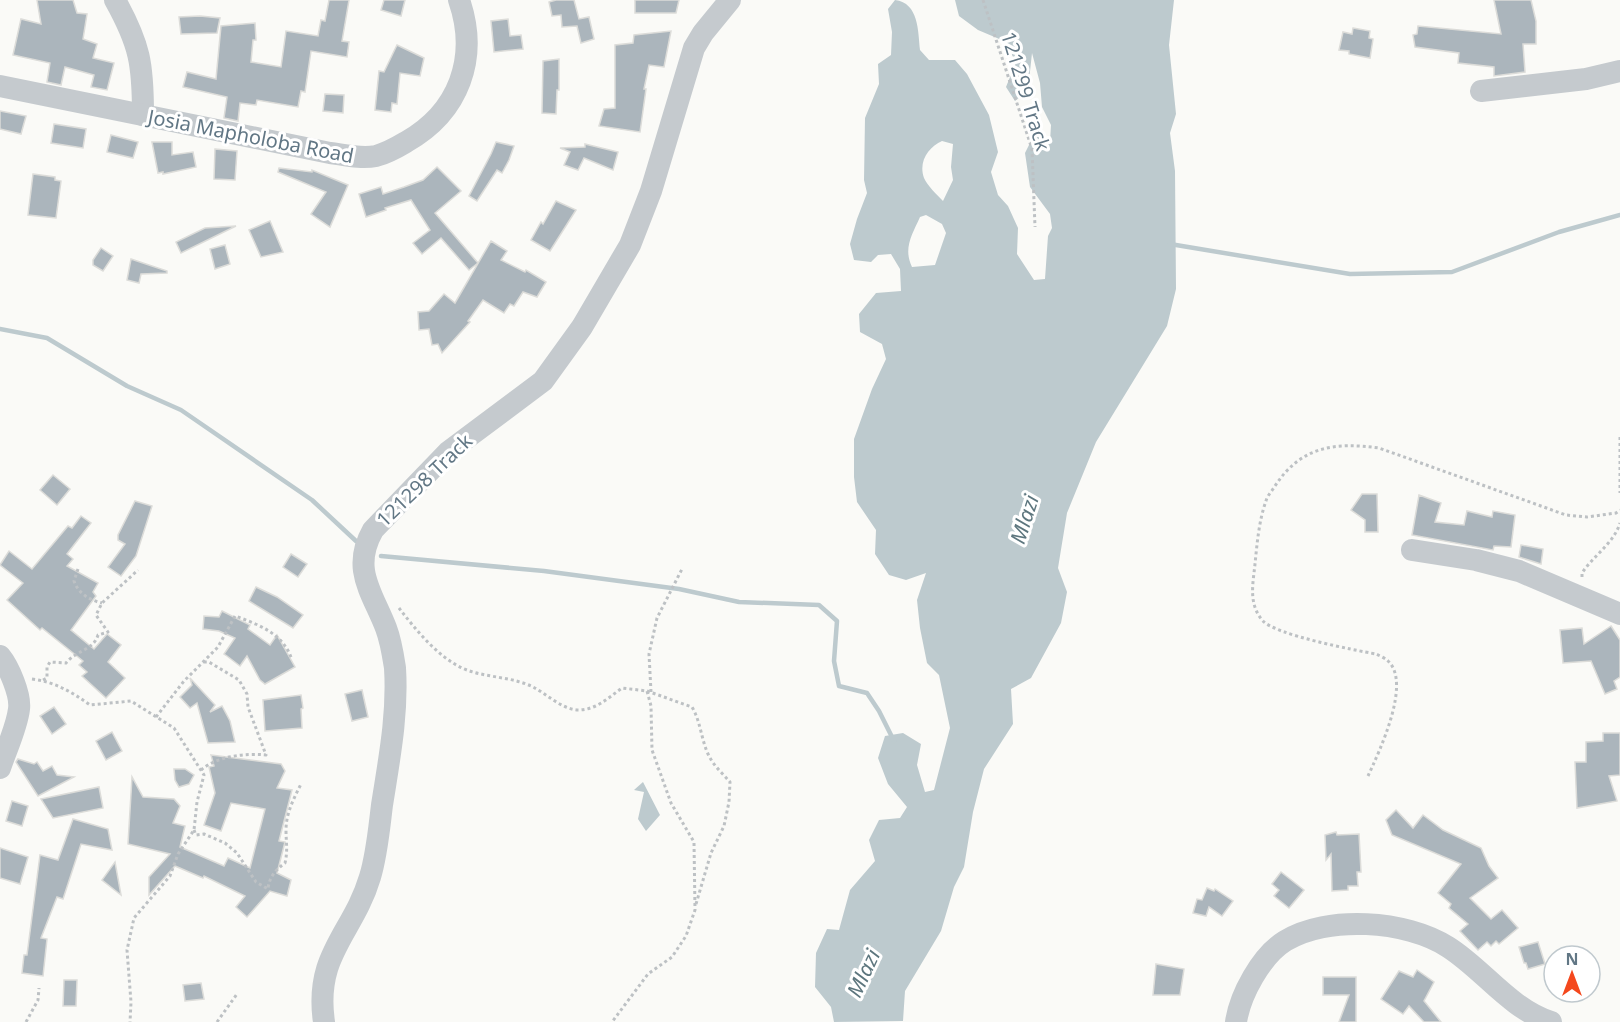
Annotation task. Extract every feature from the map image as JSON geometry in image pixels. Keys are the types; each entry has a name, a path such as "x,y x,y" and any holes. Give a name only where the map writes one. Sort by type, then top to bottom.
{"street":[{"path":"115,0 138,47 143,79 143,115"},
{"name":"Josia Mapholoba Road","path":"0,86 330,153 360,157 386,153 432,125 447,106 460,83 465,66 467,43 466,21 459,0"},
{"name":"121298 Track","path":"324,1022 321,995 325,974 335,947 360,905 370,876 395,712 391,643 368,589 362,555 366,541 380,521 448,452 543,381 582,327 630,246 651,191 694,48 730,0"},
{"path":"1481,91 1586,79 1620,71"},
{"path":"1412,550 1476,560 1519,571 1620,614"},
{"path":"0,656 12,678 20,707 0,768"},
{"path":"1236,1022 1249,983 1265,959 1285,941 1313,930 1338,924 1363,924 1419,932 1447,946 1522,1008 1551,1022"}],"path":[{"name":"121299 Track","path":"983,0 1032,149 1035,227"},
{"path":"1620,437 1620,493"},
{"path":"1368,776 1382,746 1394,709 1395,674 1389,662 1376,654 1281,630 1264,622 1256,610 1252,594 1257,548 1266,500 1285,470 1307,454 1331,447 1354,444 1378,448 1566,515 1587,517 1616,513 1620,510"},
{"path":"1586,599 1582,573 1616,534 1620,523"},
{"path":"78,569 74,581 77,589 93,601 102,603"},
{"path":"682,569 657,618 649,654 649,691 652,750 671,803 694,842 695,910"},
{"path":"41,680 47,678 47,667 50,662 66,663 71,656 83,651 96,641 98,635 108,632 96,615 102,603 138,570"},
{"path":"396,604 438,651 462,668 532,686 555,701 576,710 594,708 622,688 649,691 692,706 699,718 709,757 730,782 724,826 711,853 686,936 672,957 648,974 612,1022"},
{"path":"156,717 201,662 218,646 235,616 257,623 279,638 288,647 292,660"},
{"path":"201,662 209,662 239,680 247,694 248,706 266,755 251,753 209,763 201,770"},
{"path":"12,678 41,680 70,690 90,705 131,701 174,728 204,776 197,802 194,830 178,854 170,876 134,918 127,950 131,1002 130,1022"},
{"path":"194,830 196,835 204,834 213,837 231,848 237,853 256,882 268,889 269,880 278,868 285,864 288,850 287,822 291,805 301,784"},
{"path":"26,1022 38,1000 39,988"},
{"path":"217,1022 237,994"}],"water":[{"name":"Mlazi","path":"895,0 909,6 918,27 920,50 929,60 955,60 967,74 989,115 998,152 991,172 998,195 1008,206 1018,228 1017,254 1034,280 1045,279 1048,236 1052,228 1050,214 1030,187 1025,153 1034,135 1050,142 1051,125 1042,107 1040,83 1032,53 1028,90 1015,101 1006,87 1016,62 1004,41 978,30 959,16 955,0 1174,0 1169,45 1176,114 1170,133 1175,171 1176,289 1167,326 1096,442 1067,513 1058,568 1067,592 1061,623 1031,678 1011,689 1013,724 984,769 973,812 964,867 954,887 941,931 905,991 903,1021 834,1022 831,1007 815,987 816,953 827,929 839,930 850,890 875,861 869,840 879,820 900,818 907,807 888,784 878,758 885,736 903,733 921,744 917,765 925,792 934,790 950,728 939,675 927,663 920,628 917,600 926,573 906,580 889,575 875,554 876,530 857,502 854,477 854,439 872,389 886,359 882,344 860,332 859,314 876,293 901,291 900,269 891,254 878,255 871,262 854,260 850,244 867,193 864,180 865,118 879,84 878,64 891,55 892,32 888,9","holes":["942,141 953,144 951,167 953,180 943,201 927,184 922,166 929,151","926,215 942,224 946,233 935,265 912,267 908,248 920,217"]},
{"path":"643,782 660,815 646,831 638,819 644,792 634,790"}],"building":[{"path":"37,0 73,0 77,13 87,14 83,39 97,44 93,58 114,63 107,90 91,87 94,75 65,67 61,85 47,82 50,63 13,55 21,19 41,24"},
{"path":"329,0 349,0 342,41 349,42 347,57 311,51 305,92 301,91 298,107 257,100 256,105 240,103 238,121 224,118 227,97 183,87 187,72 216,79 221,26 255,23 256,40 253,40 251,62 281,67 286,31 318,36 321,20 325,21"},
{"path":"384,0 405,0 401,16 381,10"},
{"path":"574,0 579,19 589,17 594,39 581,43 577,26 562,27 561,15 552,16 549,2"},
{"path":"635,0 679,0 676,13 635,13"},
{"path":"1494,0 1531,0 1536,21 1536,44 1523,44 1525,72 1494,76 1494,67 1458,63 1459,53 1415,47 1413,35 1417,34 1418,26 1501,34"},
{"path":"179,17 220,18 217,33 181,34"},
{"path":"508,19 510,36 521,35 523,49 494,52 491,21"},
{"path":"1353,28 1370,31 1369,38 1373,39 1370,58 1339,50 1343,32 1352,34"},
{"path":"671,31 664,67 649,65 640,132 599,126 604,109 615,108 615,45 633,43 634,35"},
{"path":"397,45 424,58 420,76 400,73 397,104 392,103 391,112 375,110 379,71 384,72"},
{"path":"559,59 556,114 542,113 543,61"},
{"path":"325,94 344,95 343,113 323,111"},
{"path":"0,111 26,116 21,134 0,129"},
{"path":"54,124 86,129 83,148 51,143"},
{"path":"111,135 138,142 133,158 107,152"},
{"path":"152,142 172,142 172,155 193,152 196,167 158,173"},
{"path":"496,142 514,146 502,173 497,170 477,201 469,196"},
{"path":"585,144 618,152 613,170 584,158 578,170 564,165 570,152 560,148 585,147"},
{"path":"215,149 237,151 235,180 214,179"},
{"path":"437,167 461,191 435,213 478,263 469,270 441,238 422,254 413,243 430,230 411,200 366,217 359,194 381,187 383,194 404,187 423,180"},
{"path":"279,168 312,172 312,170 348,185 330,227 311,214 326,192 278,172"},
{"path":"33,174 55,177 55,180 61,181 56,218 28,215"},
{"path":"556,201 576,210 550,251 531,240"},
{"path":"270,221 283,252 261,257 249,230"},
{"path":"236,226 181,253 176,242 205,228"},
{"path":"491,241 507,251 501,260 525,272 526,270 546,282 537,297 523,292 514,306 510,304 504,313 483,300 468,321 470,322 442,353 438,344 432,345 429,329 419,330 418,312 429,311 444,294 455,303"},
{"path":"225,245 230,264 215,269 210,249"},
{"path":"101,248 113,256 103,271 93,265 93,260"},
{"path":"131,259 167,271 167,273 141,274 139,283 127,280"},
{"path":"53,475 70,489 57,505 40,490"},
{"path":"1362,494 1377,494 1378,532 1365,532 1365,520 1351,510"},
{"path":"1419,495 1441,503 1435,522 1464,525 1467,511 1492,517 1493,511 1515,515 1511,547 1494,546 1493,550 1412,535"},
{"path":"135,501 152,506 136,556 121,576 108,567 125,544 118,540 118,535"},
{"path":"81,516 91,523 67,554 73,559 67,566 98,583 93,592 96,596 71,630 94,649 107,634 121,645 108,662 125,678 106,698 82,676 87,672 79,665 83,661 42,628 40,630 7,600 23,583 0,565 9,551 32,569 68,526 72,528"},
{"path":"1521,545 1543,549 1541,564 1519,557"},
{"path":"291,554 307,564 298,577 283,567"},
{"path":"256,587 277,597 303,615 293,628 249,601"},
{"path":"222,611 250,625 248,629 270,645 277,635 295,667 265,684 260,680 247,656 240,666 224,654 235,638 219,631 203,629 204,616 219,617"},
{"path":"1611,626 1620,640 1620,677 1614,681 1617,689 1605,694 1591,661 1563,663 1560,630 1582,628 1584,644"},
{"path":"190,678 215,705 210,712 222,706 230,721 235,742 208,743 197,703 190,708 180,697 192,685"},
{"path":"362,690 368,717 352,721 345,694"},
{"path":"301,695 302,728 265,731 263,700"},
{"path":"54,707 66,724 52,734 40,716"},
{"path":"112,732 122,751 106,760 96,741"},
{"path":"1603,733 1620,733 1620,775 1609,776 1617,801 1577,808 1575,762 1586,762 1586,742 1603,741"},
{"path":"211,755 281,764 285,771 277,788 292,790 279,841 285,842 277,873 291,880 287,896 270,891 247,917 236,907 245,896 204,876 203,878 175,866 149,895 149,877 170,854 128,844 132,777 143,797 174,799 180,806 173,823 185,826 180,847 224,866 228,858 250,868 265,809 231,803 221,831 204,825 215,793 209,767 214,766"},
{"path":"18,759 34,764 37,762 43,771 52,766 57,775 74,777 38,796 16,762"},
{"path":"174,769 185,769 194,775 189,784 179,787 175,780"},
{"path":"99,787 103,808 53,818 41,799"},
{"path":"12,801 28,806 22,826 6,821"},
{"path":"1396,810 1413,828 1423,815 1443,830 1481,848 1489,866 1498,878 1470,898 1491,919 1502,910 1518,928 1499,944 1496,941 1491,946 1487,942 1478,950 1460,931 1468,924 1449,908 1451,904 1438,893 1461,864 1392,835 1386,820"},
{"path":"73,819 108,829 112,850 81,844 63,899 57,897 41,938 47,939 43,976 22,973 24,955 27,955 40,855 58,860"},
{"path":"1336,832 1337,835 1359,834 1361,872 1357,872 1358,886 1348,886 1348,890 1332,891 1331,854 1326,860 1325,835"},
{"path":"0,848 28,857 20,884 0,878"},
{"path":"115,862 121,895 102,880"},
{"path":"1281,872 1304,890 1289,908 1274,896 1279,890 1272,884"},
{"path":"1207,888 1214,891 1215,889 1233,901 1222,916 1209,907 1206,916 1193,913 1197,899 1202,900"},
{"path":"1538,942 1542,965 1528,969 1519,947"},
{"path":"1156,964 1184,969 1180,995 1153,995"},
{"path":"1417,970 1434,982 1424,1001 1441,1022 1424,1022 1409,1006 1403,1014 1381,999 1399,971 1413,977"},
{"path":"1323,977 1356,977 1356,1022 1339,1022 1349,995 1323,995"},
{"path":"64,980 77,980 76,1006 63,1006"},
{"path":"201,983 204,999 185,1001 183,985"}],"waterway":[{"path":"1170,244 1350,274 1452,272 1559,232 1620,215"},
{"path":"0,329 47,338 127,386 181,410 312,500 356,541"},
{"path":"381,556 544,571 679,589 739,602 819,605 837,621 834,661 839,686 867,693 894,741"}]}
